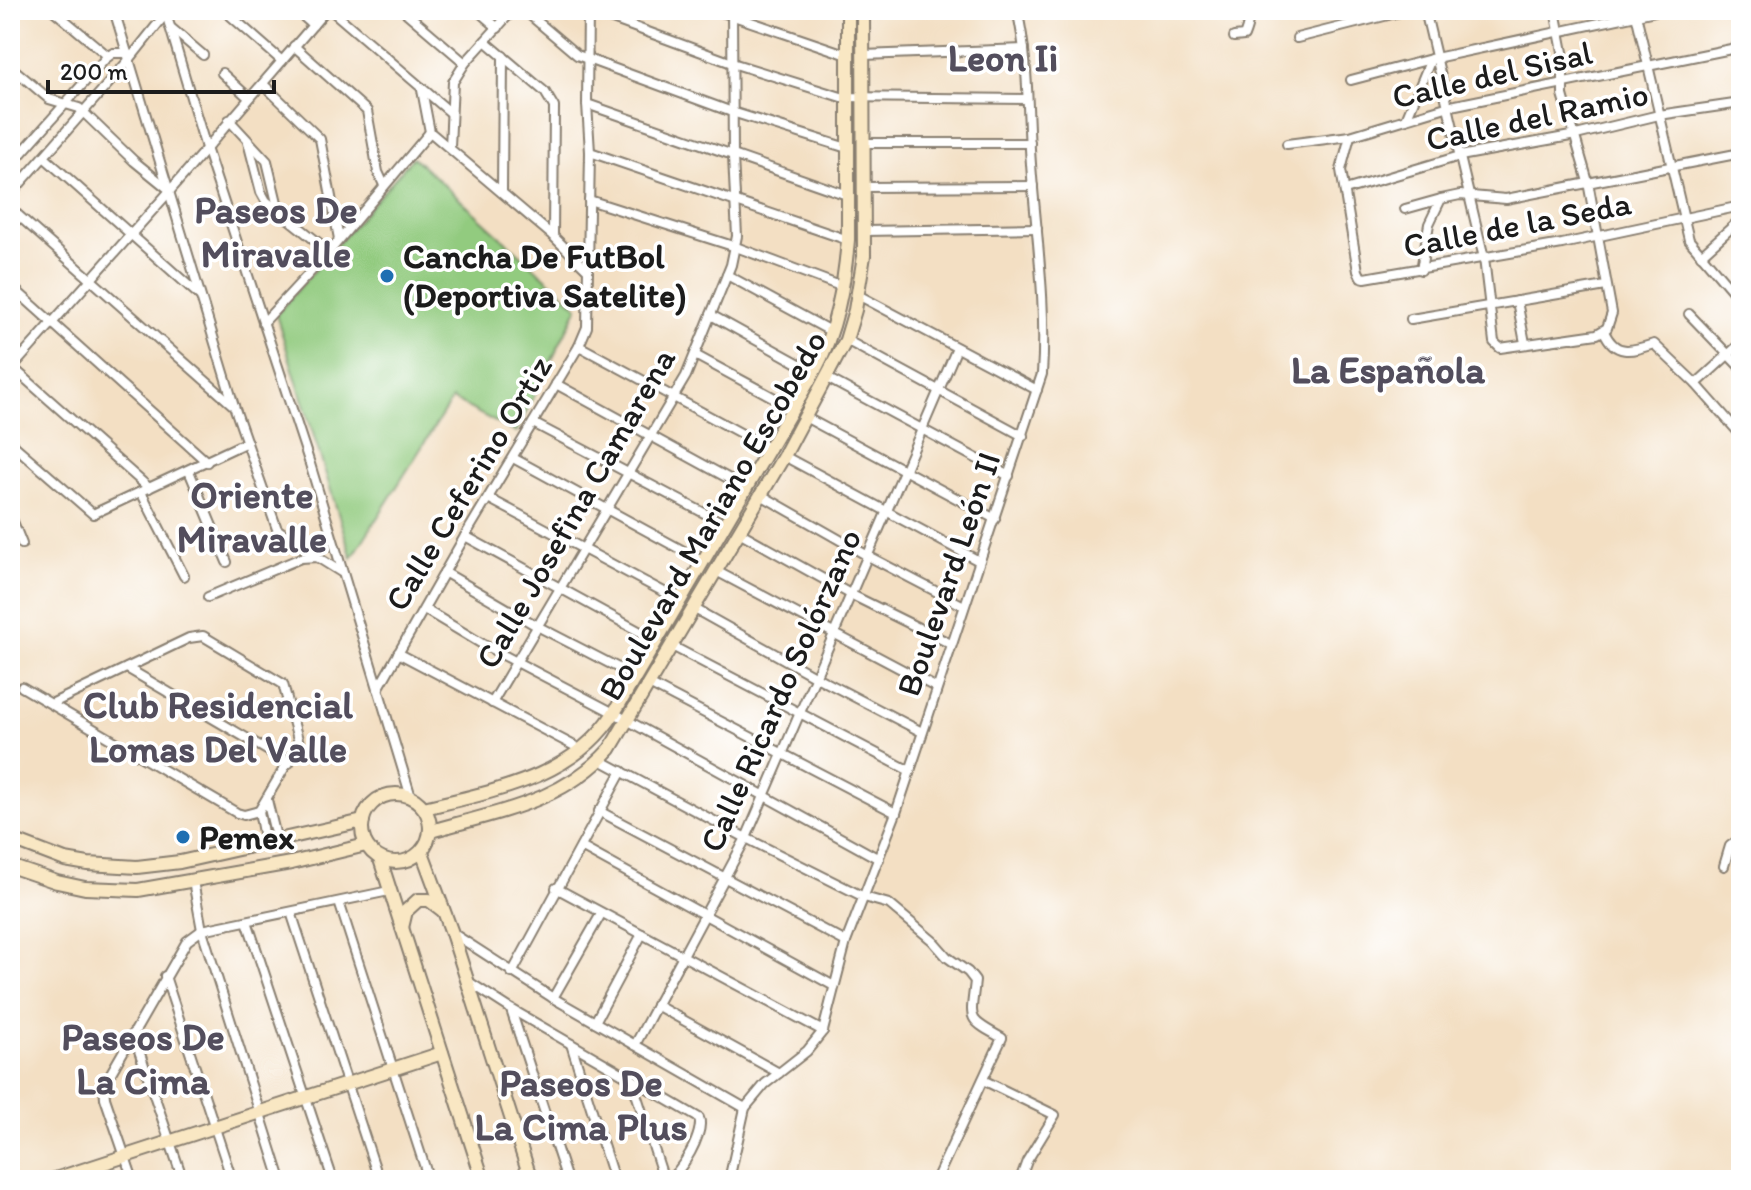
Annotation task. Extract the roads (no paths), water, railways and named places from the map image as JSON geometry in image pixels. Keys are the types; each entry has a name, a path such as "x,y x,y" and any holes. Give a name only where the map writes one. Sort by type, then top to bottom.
{"street":[{"path":"53,10 108,56"},
{"path":"131,10 115,12 234,406 277,529 341,573"},
{"path":"224,10 282,61"},
{"path":"296,10 313,25"},
{"path":"184,576 145,490 11,368 329,10 451,113"},
{"path":"403,10 465,63"},
{"path":"477,10 498,28"},
{"path":"450,147 451,86 465,63 513,10"},
{"path":"524,10 566,47 587,59 732,112 847,148"},
{"path":"588,10 732,63 847,98 1026,99"},
{"name":"Calle Ceferino Ortiz","path":"378,689 579,346 588,320 588,10"},
{"path":"716,10 848,55"},
{"name":"Boulevard Mariano Escobedo","path":"424,808 542,774 594,740 614,713 814,372 832,332 843,287 848,240 848,10"},
{"path":"863,10 880,10"},
{"name":"Boulevard Mariano Escobedo","path":"431,831 550,795 600,760 628,721 827,378 846,340 858,295 865,231 863,10"},
{"name":"Boulevard León II","path":"745,1108 755,1094 798,1060 823,1031 846,942 896,813 1042,374 1037,228 1024,49 1017,10"},
{"path":"1234,37 1244,36 1248,26 1244,10"},
{"path":"1297,38 1408,10"},
{"path":"1425,10 1433,59 1484,258 1495,345 1500,348 1597,334 1604,331 1612,313 1588,182 1565,104 1561,32 1555,10"},
{"path":"1351,80 1636,12 1660,10"},
{"path":"166,11 206,148 310,464 411,797"},
{"path":"10,195 166,11"},
{"path":"1636,12 1689,240 1741,301"},
{"name":"Calle Josefina Camarena","path":"492,703 674,398 727,275 736,247 732,13"},
{"path":"169,26 203,55"},
{"path":"485,41 545,92 554,107 553,236"},
{"path":"294,46 367,111 378,172 384,185"},
{"name":"Calle del Sisal","path":"1287,144 1350,136 1446,107 1741,47"},
{"path":"863,55 1024,49"},
{"path":"29,173 11,163 108,56 113,53 128,57"},
{"path":"502,192 503,56"},
{"path":"1405,119 1433,59"},
{"path":"10,66 49,99 84,111 168,190"},
{"path":"222,73 249,98"},
{"path":"1421,85 1438,73"},
{"path":"263,84 320,139 339,239"},
{"path":"422,90 430,132 553,236 588,270"},
{"name":"Calle del Ramio","path":"1345,190 1460,156 1576,135 1659,115 1741,103"},
{"path":"587,104 847,195"},
{"path":"229,120 269,164 280,212"},
{"path":"263,323 430,132"},
{"path":"1345,190 1342,161 1350,136"},
{"path":"248,142 266,201 320,244"},
{"path":"864,143 1030,143"},
{"path":"590,152 848,240"},
{"path":"1405,209 1468,195 1506,199 1741,153"},
{"path":"44,157 200,295"},
{"path":"864,187 1033,186"},
{"name":"Calle de la Seda","path":"1345,190 1361,277 1421,270 1741,206"},
{"path":"1421,270 1429,224 1441,199"},
{"path":"589,200 736,247 843,287"},
{"path":"10,208 234,406"},
{"path":"1701,255 1740,223"},
{"path":"865,231 1037,228"},
{"path":"727,275 832,332"},
{"path":"10,285 207,462"},
{"path":"1411,319 1606,286"},
{"path":"858,295 1037,390"},
{"path":"1517,301 1525,343"},
{"path":"1689,314 1741,368"},
{"path":"711,315 814,372"},
{"path":"1604,331 1608,342 1617,348 1631,351 1654,344 1696,384 1741,435"},
{"path":"846,340 1023,436"},
{"path":"1696,384 1741,343"},
{"path":"579,346 770,449"},
{"name":"Calle Ricardo Solórzano","path":"635,1045 746,838 957,348"},
{"path":"695,355 793,408"},
{"path":"827,378 1009,476"},
{"path":"556,384 746,488"},
{"path":"786,421 802,422 995,519"},
{"path":"533,423 725,524"},
{"path":"10,442 93,514 247,442"},
{"path":"784,456 979,561"},
{"path":"513,458 702,561"},
{"path":"189,471 227,562"},
{"path":"761,495 964,606"},
{"path":"488,498 679,600"},
{"path":"10,514 13,530 22,544"},
{"path":"739,532 852,595 951,644"},
{"path":"465,536 655,640"},
{"path":"208,597 286,562 317,557"},
{"path":"716,571 937,688"},
{"path":"444,572 537,626 634,676"},
{"path":"693,608 922,732"},
{"path":"424,609 515,662 879,859"},
{"path":"22,687 51,704 237,813 244,815 259,811 298,749 299,735 283,684 203,636 189,638 51,704"},
{"path":"670,645 910,771"},
{"path":"398,653 582,750"},
{"path":"127,668 289,763"},
{"path":"649,684 896,813"},
{"path":"600,760 864,897 889,904 972,976 975,981 971,1015 1002,1038 936,1180"},
{"path":"512,973 622,771"},
{"path":"380,859 398,863 422,852 431,831 430,819 424,808 411,797 385,796 370,806 363,821 366,845 380,859 483,1180"},
{"path":"267,800 271,842"},
{"path":"259,811 271,842"},
{"path":"599,811 846,942"},
{"path":"10,839 43,853 88,864 137,867 180,862 363,821"},
{"path":"1724,866 1730,846 1741,838"},
{"path":"10,866 85,888 138,890 291,863 366,845"},
{"path":"581,847 834,986"},
{"path":"422,852 469,982 531,1180"},
{"path":"35,875 43,853"},
{"path":"193,881 202,930 281,1180"},
{"path":"556,888 823,1031"},
{"path":"133,1180 105,1098 104,1085 187,941 202,930 389,891"},
{"path":"402,929 406,911 418,900 435,902 446,916"},
{"path":"339,902 429,1180"},
{"path":"291,912 379,1180"},
{"path":"553,998 601,914"},
{"path":"247,921 333,1180"},
{"path":"452,933 553,998 745,1108 732,1178"},
{"path":"595,1022 642,934"},
{"path":"165,976 232,1180"},
{"path":"469,982 676,1103 701,1121 699,1132 679,1172 665,1180 631,1078"},
{"path":"656,1005 779,1073"},
{"path":"511,1009 567,1180"},
{"path":"133,1033 183,1180"},
{"path":"571,1044 614,1180"},
{"path":"52,1180 442,1053"},
{"path":"983,1080 1055,1115 1027,1161 1020,1180"}],"place":[{"name":"Cancha De FutBol (Deportiva Satelite)","path":"387,276"},
{"name":"Pemex","path":"183,837"}],"district":[{"name":"Leon Ii","path":"1003,58"},
{"name":"Paseos De Miravalle","path":"276,232"},
{"name":"La Española","path":"1388,370"},
{"name":"Oriente Miravalle","path":"252,517"},
{"name":"Club Residencial Lomas Del Valle","path":"218,727"},
{"name":"Paseos De La Cima","path":"143,1059"},
{"name":"Paseos De La Cima Plus","path":"581,1105"}]}
